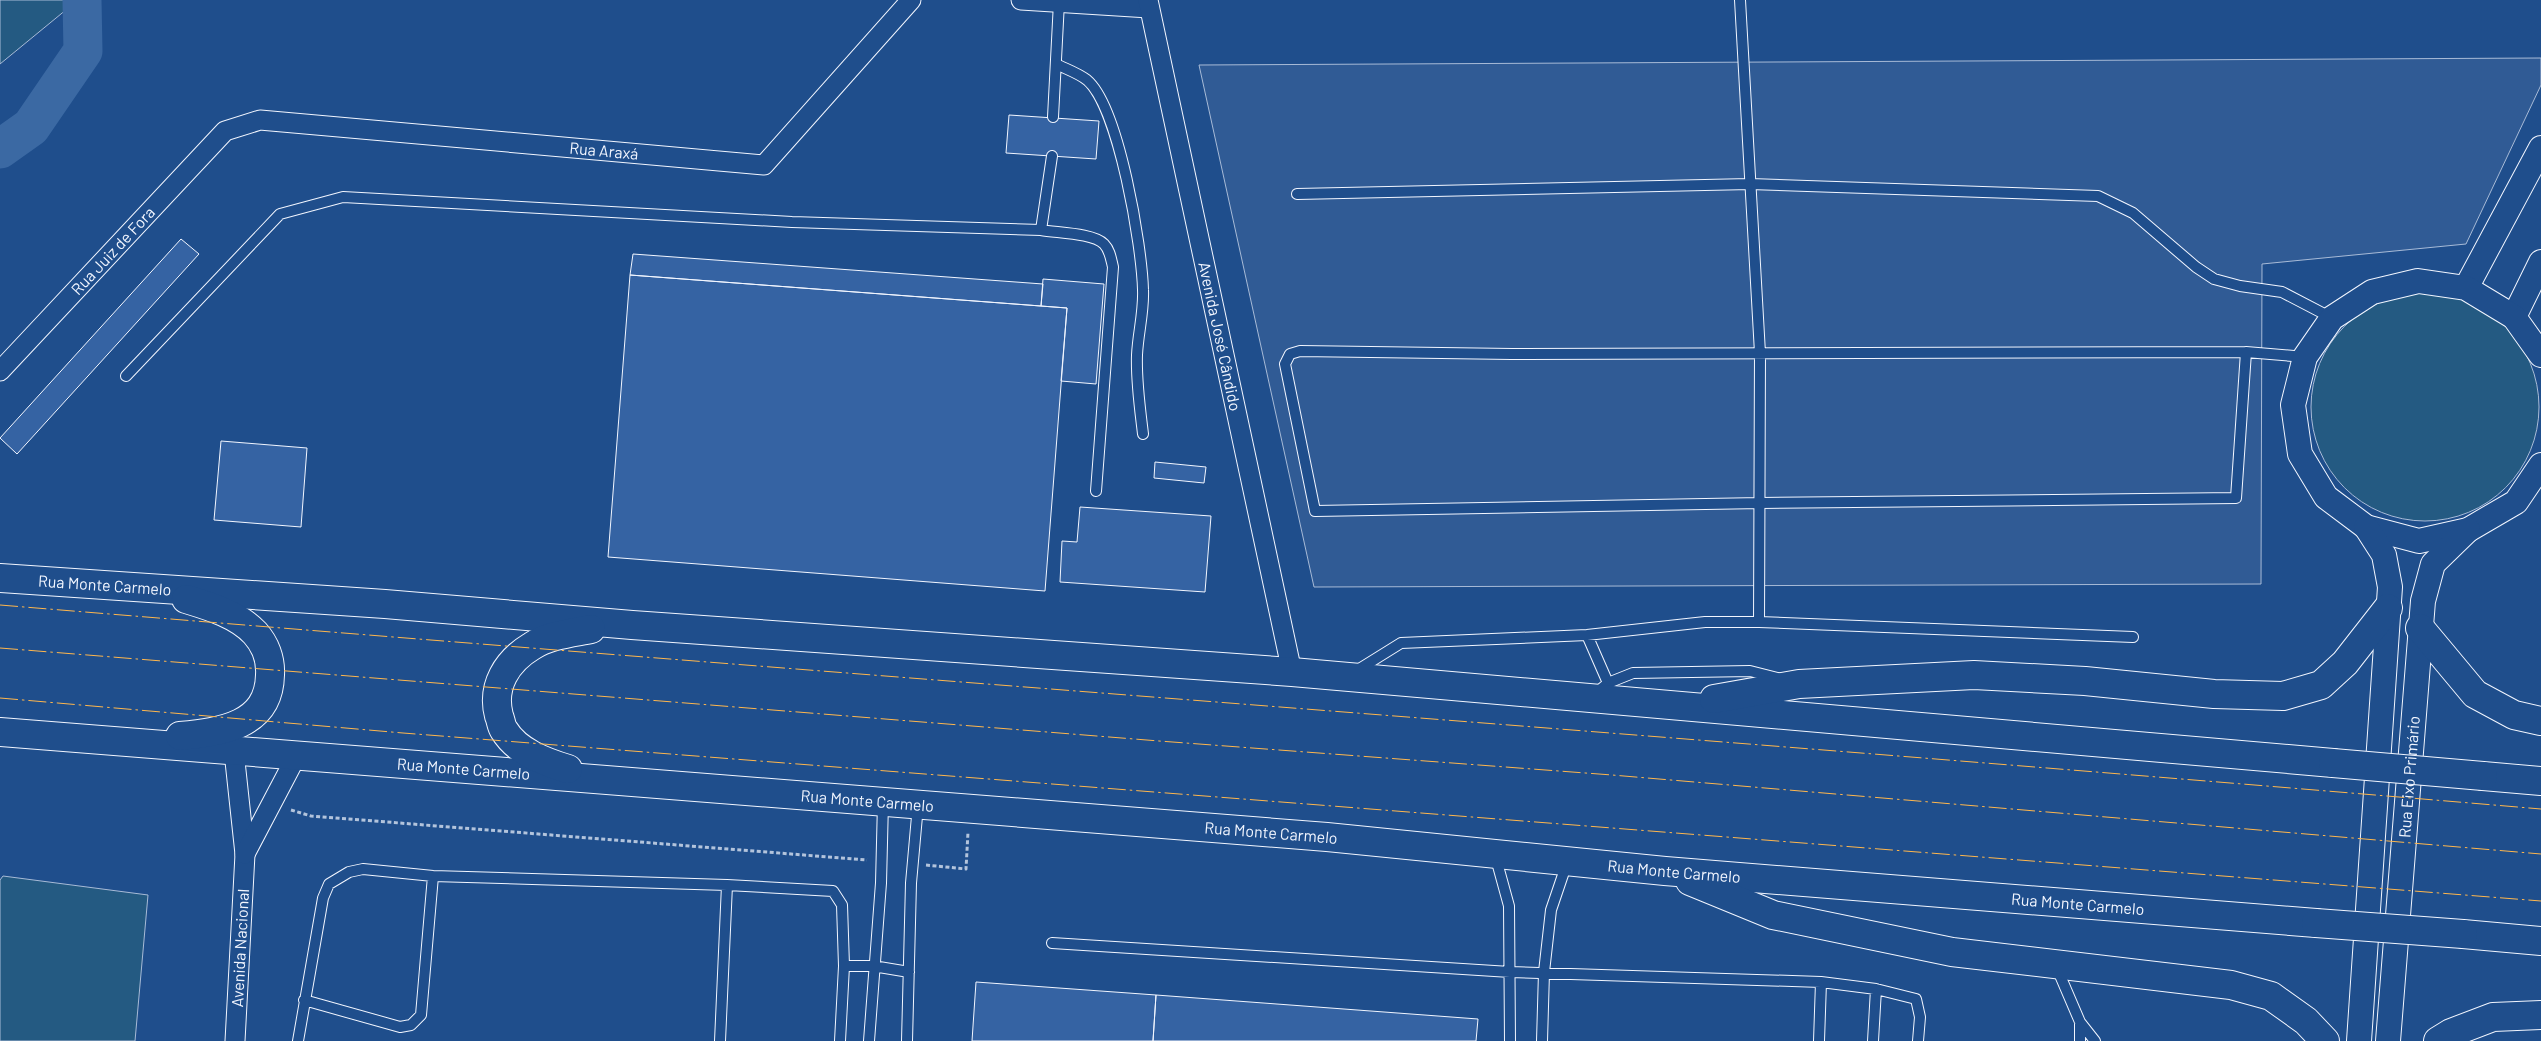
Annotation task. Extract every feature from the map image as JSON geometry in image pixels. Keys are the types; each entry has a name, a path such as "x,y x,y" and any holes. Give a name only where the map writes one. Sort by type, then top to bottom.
{"highway":[{"name":"Rua Monte Carmelo","path":"0,578 385,604 632,625 1347,677 1600,690 1683,705 2541,781"},
{"path":"116,742 226,730 249,719 263,705 270,687 270,668 265,647 254,632 237,619 212,607 170,594 126,586"},
{"path":"1683,705 1799,684 1974,675 2085,681 2214,694 2283,696 2321,685 2345,664 2388,608"},
{"path":"602,780 547,763 520,748 503,730 496,704 500,679 512,660 533,645 561,635 632,625"},
{"path":"2420,628 2475,694 2514,715 2541,721"},
{"name":"Rua Monte Carmelo","path":"0,732 1494,852 1665,870 2541,941"},
{"path":"1665,870 1773,915 1952,952 2056,965 2164,975 2231,985 2271,996 2306,1021 2325,1041"},
{"path":"2438,1041 2451,1033 2493,1017 2541,1015"}],"street":[{"name":"Rua Araxá","path":"225,131 260,120 764,166 912,0"},
{"path":"1021,0 1148,4"},
{"name":"Avenida José Cândido","path":"1148,4 1292,672"},
{"name":"Rua Juiz de Fora","path":"0,371 225,131"},
{"path":"2466,288 2541,148"},
{"path":"2514,317 2541,262"},
{"path":"2541,356 2514,317 2466,288 2418,281 2372,292 2332,318 2305,356 2293,405 2300,454 2326,497 2366,527 2419,540 2468,530 2516,502 2541,465"},
{"name":"Rua Eixo Primário","path":"2359,1041 2390,587 2384,556 2366,527"},
{"name":"Rua Eixo Primário","path":"2388,1041 2422,601 2434,564 2468,530"},
{"name":"Avenida Nacional","path":"234,752 245,854 235,1041"},
{"name":"Avenida Nacional","path":"245,854 296,757"}],"lane":[{"path":"1740,0 1760,353 1761,503 1759,622"},
{"path":"1054,117 1059,2"},
{"path":"1056,64 1087,80 1102,100 1115,132 1141,256 1144,293 1137,353 1137,386 1143,434"},
{"path":"1041,230 1052,156"},
{"path":"1297,194 1750,184 2098,196 2133,213 2196,267 2214,279 2240,286 2282,292 2332,318"},
{"path":"126,376 280,214 343,197 792,222 1041,230 1095,238 1104,244 1110,253 1113,267 1096,491"},
{"path":"2246,352 2236,498 1761,503 1314,511 1285,364 1290,354 1300,351 1760,353 2246,352 2305,356"},
{"path":"1347,677 1402,643 1587,635 1705,622 1759,622 2133,637"},
{"path":"1587,635 1600,690 1634,673 1750,670 1799,684"},
{"path":"869,1041 882,862 883,802"},
{"path":"907,1041 912,864 918,805"},
{"path":"1494,852 1509,906 1510,1041"},
{"path":"1542,1041 1544,972 1551,910 1568,860"},
{"path":"298,1041 323,898 329,884 349,872 363,869 433,876 727,885 833,892 842,905 844,966 840,1041"},
{"path":"304,1000 400,1027 410,1025 421,1015 433,876"},
{"path":"720,1041 727,885"},
{"path":"1052,943 1510,972 1821,982 1876,989 1916,999 1920,1017 1918,1041"},
{"path":"2056,965 2080,1022 2094,1041"},
{"path":"844,966 874,966 909,972"},
{"path":"1819,1041 1821,982"},
{"path":"1873,1041 1876,989"},
{"path":"2080,1022 2080,1041"}],"path":[{"path":"271,804 311,816 882,862"},
{"path":"912,864 966,869 969,809"}],"shaded area":[{"path":"0,0 78,0 0,64"},
{"path":"2541,58 2541,85 2466,244 2262,264 2261,584 1314,587 1199,65"},
{"path":"2425,293 2447,295 2469,302 2488,312 2506,326 2520,344 2530,363 2537,385 2539,407 2537,429 2530,451 2520,470 2506,488 2488,502 2469,512 2447,519 2425,521 2403,519 2381,512 2362,502 2344,488 2330,470 2320,451 2313,429 2311,407 2313,385 2320,363 2330,344 2344,326 2362,312 2381,302 2403,295"},
{"path":"3,876 148,895 135,1041 0,1041 0,880"}],"building":[{"path":"1009,115 1099,121 1096,159 1006,153"},
{"path":"181,239 199,254 17,454 0,438"},
{"path":"633,254 1043,284 1041,306 630,275"},
{"path":"630,275 1067,308 1045,591 608,557"},
{"path":"1043,279 1104,284 1096,384 1061,381 1067,308 1041,306"},
{"path":"221,441 307,448 301,527 214,520"},
{"path":"1155,462 1206,467 1204,483 1154,478"},
{"path":"1080,507 1211,516 1205,592 1060,582 1062,541 1077,542"},
{"path":"976,982 1156,995 1153,1041 972,1041"},
{"path":"1156,995 1478,1019 1476,1041 1153,1041"}],"waterway":[{"path":"0,149 31,127 83,51 82,0"}],"power":[{"path":"0,605 2541,809"},
{"path":"0,648 1159,741 1612,775 2541,854"},
{"path":"0,698 403,733 2541,901"}]}
